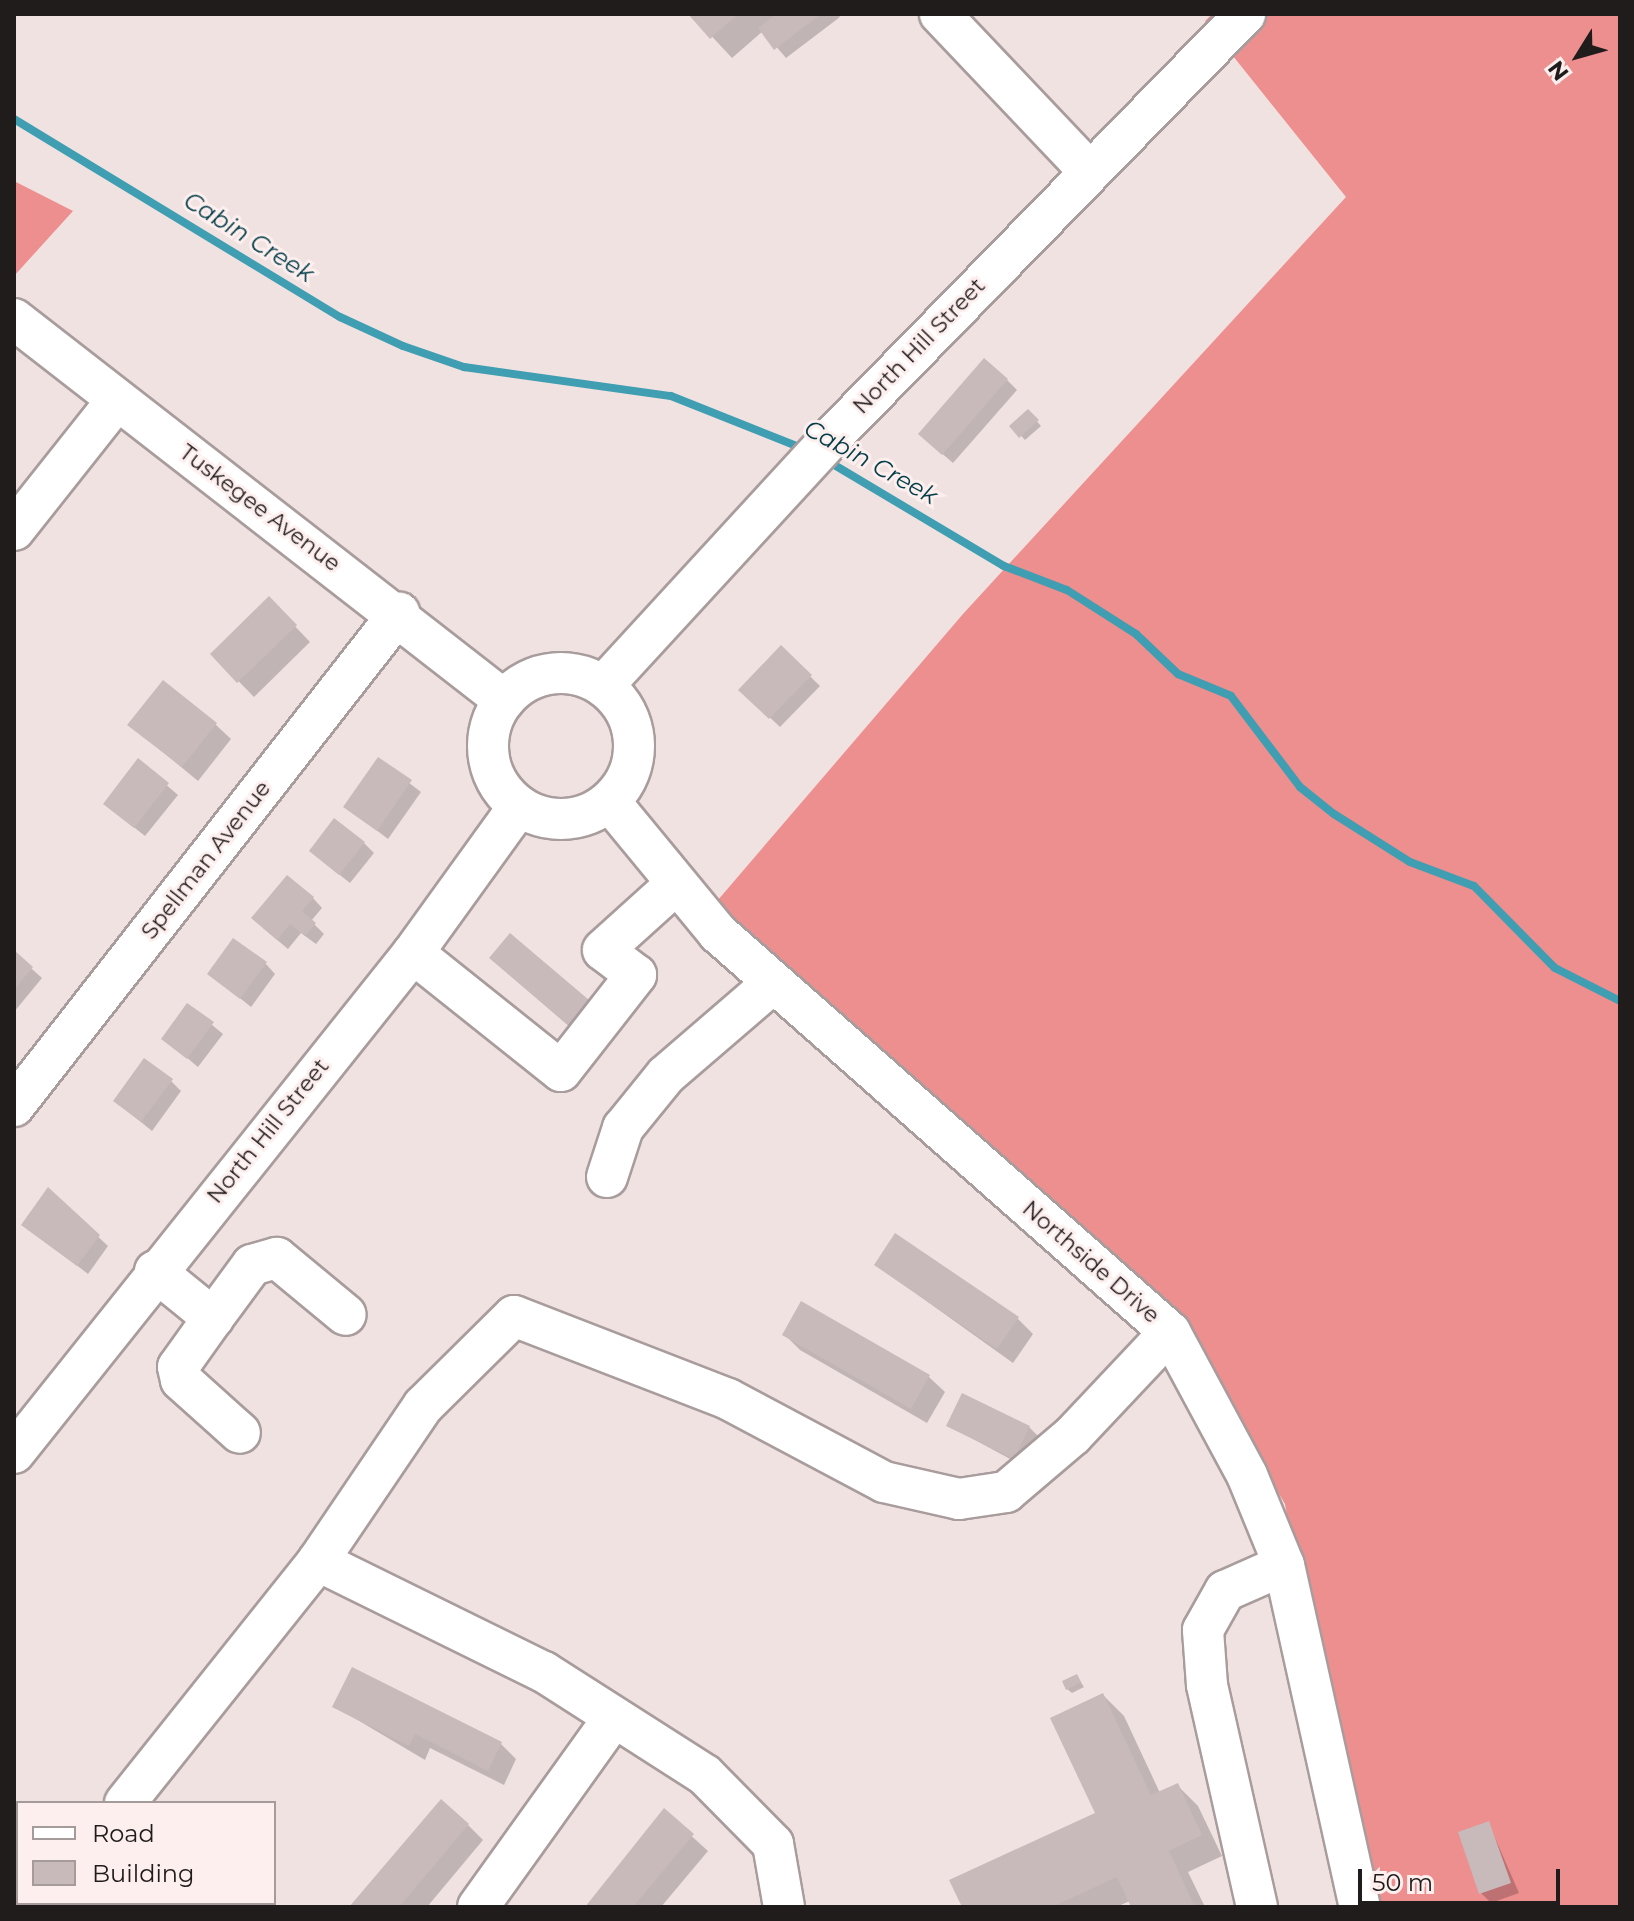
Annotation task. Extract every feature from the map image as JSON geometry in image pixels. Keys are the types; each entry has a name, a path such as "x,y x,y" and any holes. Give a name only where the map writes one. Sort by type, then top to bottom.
{"street":[{"path":"940,14 1088,170"},
{"name":"North Hill Street","path":"603,686 828,441 1088,170 1245,14"},
{"name":"Tuskegee Avenue","path":"14,319 399,613 504,700"},
{"path":"14,530 117,400"},
{"name":"Spellman Avenue","path":"14,1106 399,613"},
{"path":"562,673 603,686 630,720 634,742 624,785 610,802 565,820 519,806 502,790 488,744 504,700 540,676 562,673"},
{"name":"Northside Drive","path":"610,802 676,884 773,983 1170,1332 1247,1475 1284,1565 1360,1907"},
{"name":"North Hill Street","path":"14,1453 155,1271 413,953 519,806"},
{"path":"413,953 561,1071 636,975 603,950 676,884"},
{"path":"607,1177 623,1128 666,1075 773,983"},
{"path":"240,1433 181,1380 178,1367 252,1265 277,1258 346,1315"},
{"path":"155,1271 213,1318"},
{"path":"127,1801 318,1561 423,1406 514,1316 728,1399 884,1482 959,1499 1006,1492 1073,1435 1170,1332"},
{"path":"318,1561 544,1672 611,1721 705,1775 773,1844 784,1907"},
{"path":"1257,1907 1207,1685 1203,1630 1225,1591 1284,1565"},
{"path":"478,1907 611,1721"}],"shaded area":[{"path":"1212,14 1620,14 1620,1907 1357,1907 1285,1504 1193,1349 694,928 963,614 1346,197 1205,21"},
{"path":"14,181 73,211 14,276"}],"building":[{"path":"688,14 738,14 710,39"},
{"path":"776,14 821,14 774,50 758,28"},
{"path":"984,358 1008,379 942,455 918,434"},
{"path":"1028,409 1039,420 1019,438 1009,426"},
{"path":"269,596 297,625 237,683 210,654"},
{"path":"781,645 812,675 769,719 738,690"},
{"path":"163,680 217,723 182,767 127,725"},
{"path":"378,757 412,780 377,831 343,807"},
{"path":"138,758 169,783 134,828 103,804"},
{"path":"334,818 365,842 339,875 309,851"},
{"path":"287,875 314,897 302,911 316,923 305,936 290,924 277,940 251,918"},
{"path":"510,933 589,1000 568,1025 489,958"},
{"path":"233,938 267,962 240,999 207,974"},
{"path":"14,950 33,967 14,990"},
{"path":"187,1003 214,1022 187,1059 161,1039"},
{"path":"144,1058 173,1079 141,1122 113,1101"},
{"path":"48,1187 100,1235 77,1266 21,1225"},
{"path":"895,1233 1019,1317 997,1349 874,1265"},
{"path":"801,1301 930,1375 911,1409 782,1335"},
{"path":"962,1393 1030,1426 1014,1459 946,1426"},
{"path":"352,1667 502,1742 488,1771 415,1734 409,1746 332,1707"},
{"path":"1077,1674 1081,1682 1066,1690 1062,1681"},
{"path":"1103,1693 1151,1795 1178,1783 1202,1835 1169,1851 1195,1907 1131,1907 1117,1877 1052,1907 962,1907 949,1880 1095,1813 1050,1718"},
{"path":"441,1799 469,1824 399,1907 349,1907"},
{"path":"664,1808 694,1834 633,1907 585,1907"},
{"path":"1489,1821 1511,1883 1479,1894 1458,1832"},
{"path":"202,1905 246,1907 203,1907"}],"waterway":[{"name":"Cabin Creek","path":"14,119 340,317 403,346 464,367 671,396 807,450"},
{"name":"Cabin Creek","path":"826,460 1004,566 1067,590 1136,634 1178,674 1231,696 1300,787 1334,814 1410,862 1474,886 1555,968 1620,1001"}]}
